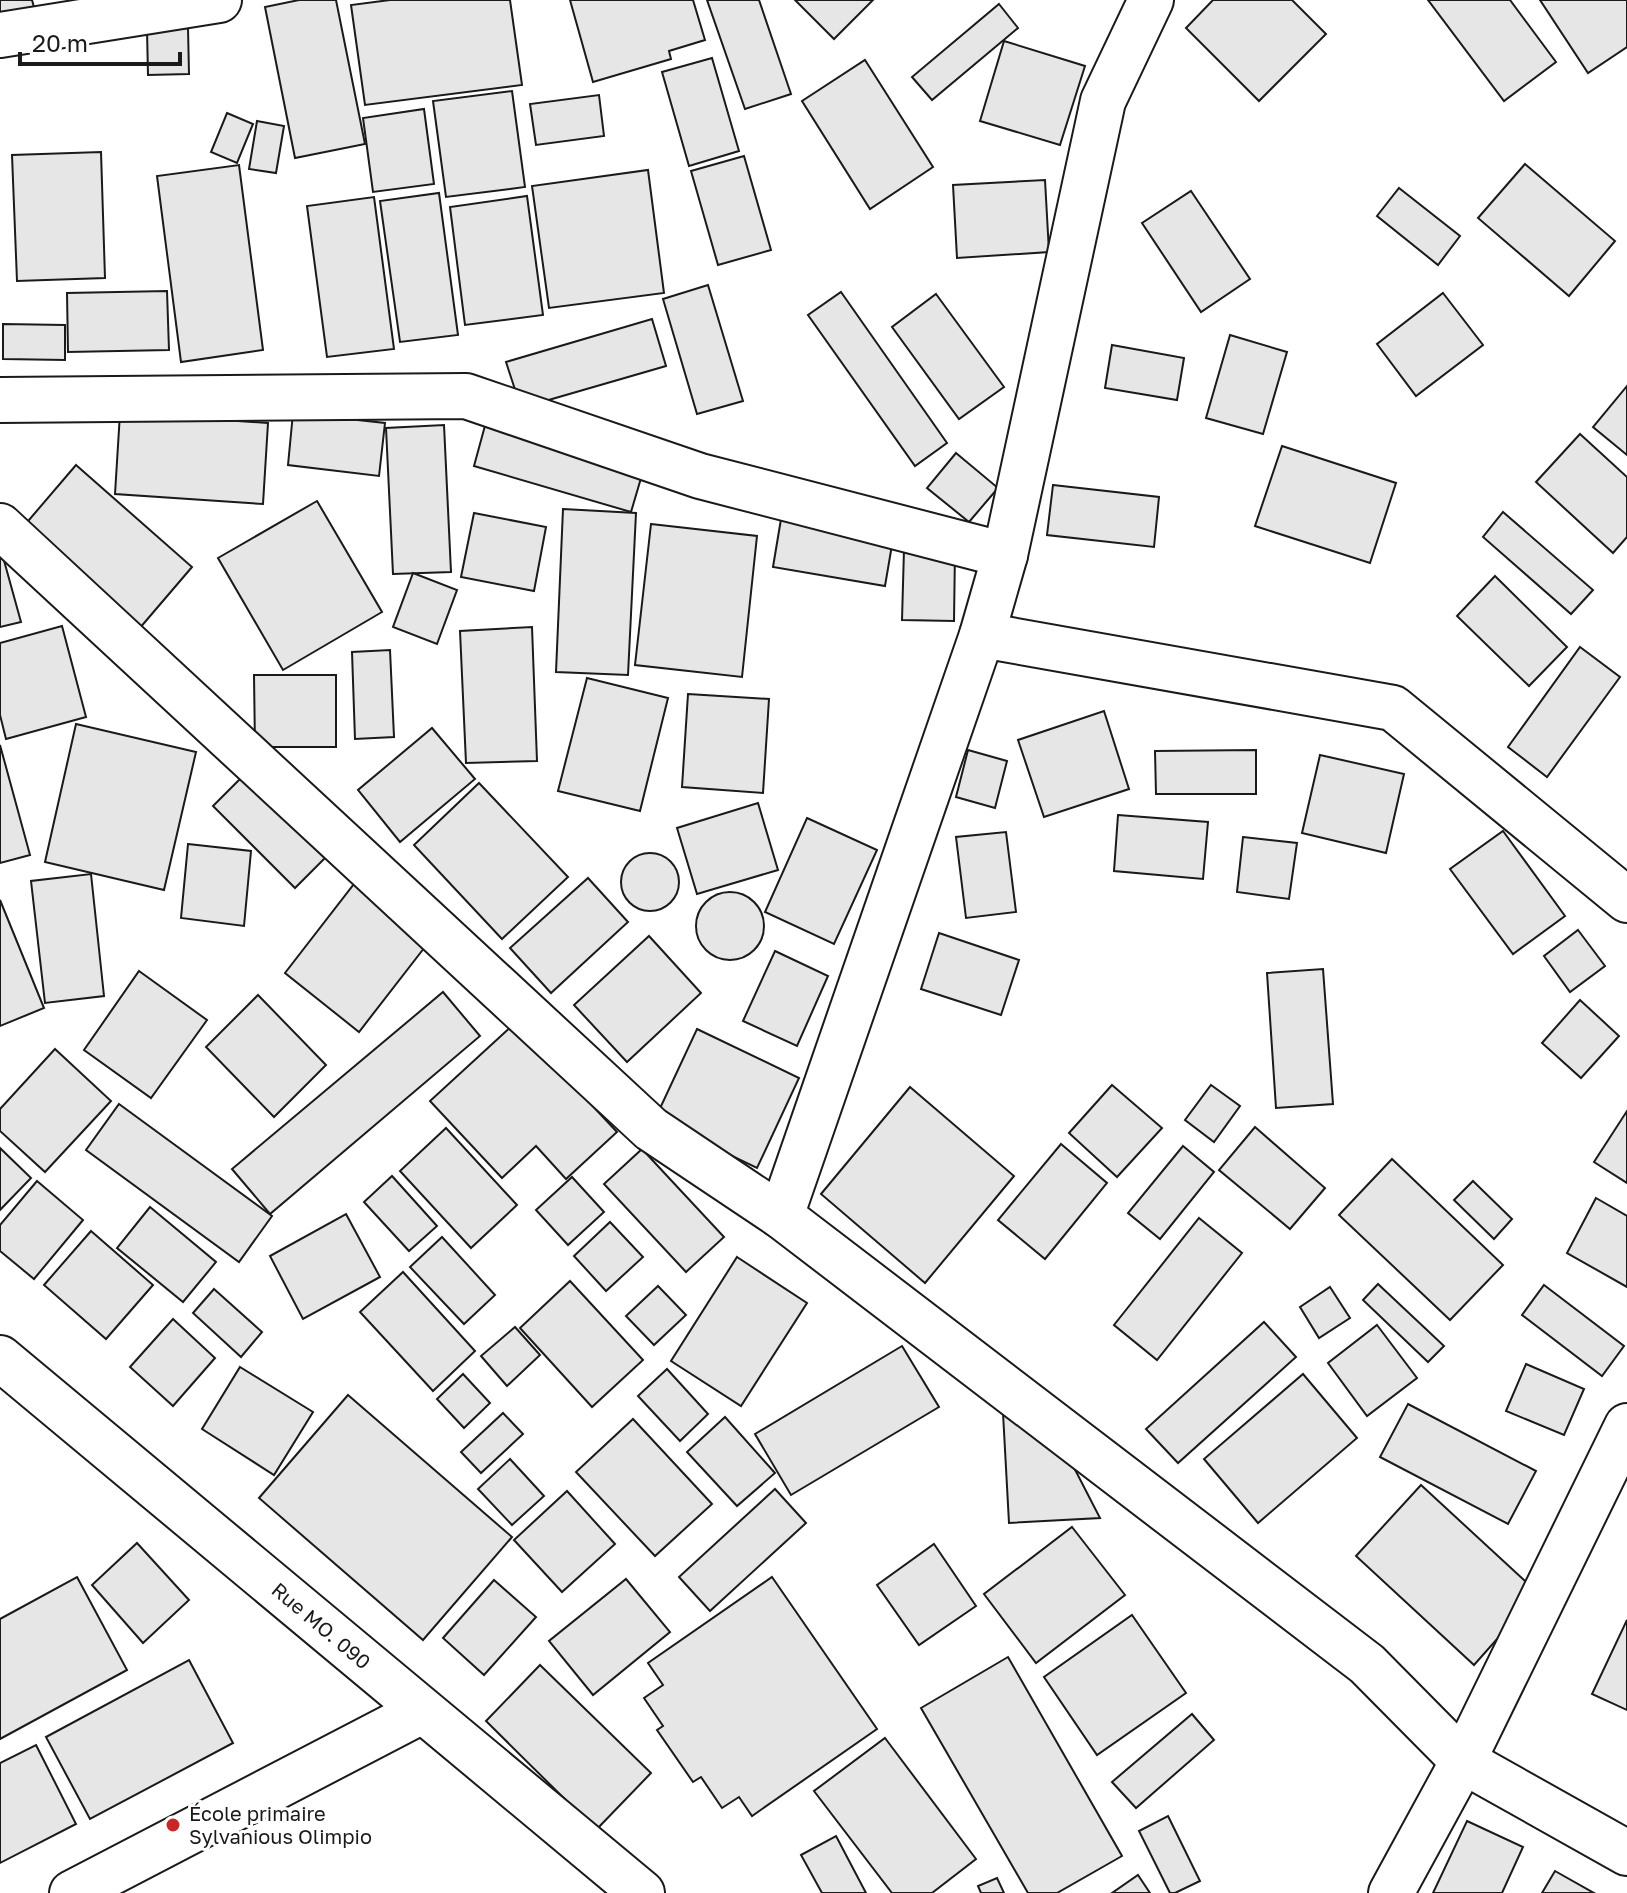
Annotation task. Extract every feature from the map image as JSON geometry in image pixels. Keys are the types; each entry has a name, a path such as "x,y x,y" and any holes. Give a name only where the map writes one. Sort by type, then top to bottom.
{"street":[{"path":"0,35 219,0"},
{"path":"781,1216 982,635 1005,555 1103,101 1151,0"},
{"path":"0,400 466,396 700,476 1005,555"},
{"path":"0,526 651,1129 781,1216 1367,1664 1463,1761 1627,1853"},
{"path":"982,635 1393,708 1627,900"},
{"name":"Rue MO. 090","path":"0,1358 631,1890"},
{"path":"1391,1893 1463,1761 1627,1426"},
{"path":"72,1893 422,1711"}],"building":[{"path":"0,0 32,0 35,11 0,20"},
{"path":"299,0 336,0 365,144 295,158 265,7"},
{"path":"390,0 510,0 522,85 365,105 351,5"},
{"path":"570,0 693,0 705,40 669,51 671,59 593,82"},
{"path":"707,0 759,0 791,94 745,109"},
{"path":"795,0 873,0 834,39"},
{"path":"1213,0 1292,0 1326,34 1259,101 1186,28"},
{"path":"1428,0 1510,0 1556,62 1504,101"},
{"path":"1540,0 1627,0 1627,47 1588,73"},
{"path":"999,4 1018,28 932,100 912,77"},
{"path":"188,28 189,74 148,75 147,30"},
{"path":"1004,41 1085,66 1060,145 980,121"},
{"path":"712,58 739,151 689,166 662,72"},
{"path":"865,60 933,167 870,209 802,101"},
{"path":"512,91 525,187 446,197 433,101"},
{"path":"599,95 604,136 536,145 530,104"},
{"path":"424,109 434,184 373,192 363,118"},
{"path":"227,113 253,124 237,163 211,152"},
{"path":"257,121 284,126 276,173 249,169"},
{"path":"101,152 105,278 17,281 12,155"},
{"path":"744,156 771,250 718,265 691,171"},
{"path":"1525,164 1615,241 1569,296 1478,218"},
{"path":"239,165 263,350 181,362 157,176"},
{"path":"648,170 664,293 549,308 532,186"},
{"path":"1045,180 1049,252 957,258 953,185"},
{"path":"1399,188 1460,236 1438,265 1377,216"},
{"path":"1191,191 1250,279 1201,312 1142,223"},
{"path":"439,193 458,335 400,342 380,201"},
{"path":"527,196 543,315 465,325 450,207"},
{"path":"374,197 394,349 327,357 307,206"},
{"path":"708,285 743,401 697,414 663,299"},
{"path":"167,291 169,350 68,352 67,293"},
{"path":"841,292 947,443 915,466 808,315"},
{"path":"1443,293 1483,345 1416,396 1377,344"},
{"path":"936,294 1004,387 959,419 892,327"},
{"path":"652,319 666,366 521,408 506,362"},
{"path":"3,324 65,325 65,360 3,359"},
{"path":"1230,335 1287,352 1263,434 1206,418"},
{"path":"1112,345 1184,358 1177,400 1105,388"},
{"path":"1627,386 1627,455 1593,427"},
{"path":"120,413 268,423 263,504 115,494"},
{"path":"293,413 385,423 379,476 288,465"},
{"path":"486,422 644,468 631,512 474,466"},
{"path":"444,425 451,572 393,574 386,428"},
{"path":"1580,434 1627,477 1627,537 1613,553 1536,482"},
{"path":"1282,446 1396,483 1370,563 1255,526"},
{"path":"956,453 998,488 969,522 927,488"},
{"path":"76,465 192,567 139,629 23,527"},
{"path":"1053,485 1159,497 1154,547 1047,535"},
{"path":"317,501 382,612 283,670 218,558"},
{"path":"563,509 636,513 628,675 556,672"},
{"path":"1503,512 1593,590 1571,614 1483,537"},
{"path":"474,513 546,527 534,591 461,577"},
{"path":"781,519 893,539 885,586 773,567"},
{"path":"651,524 757,536 742,677 635,665"},
{"path":"0,546 21,622 0,627"},
{"path":"904,549 955,550 954,621 902,620"},
{"path":"413,573 457,590 437,644 393,627"},
{"path":"1495,576 1567,647 1529,686 1457,616"},
{"path":"62,626 86,717 6,739 0,715 0,643"},
{"path":"532,627 537,761 466,763 460,631"},
{"path":"1580,647 1620,677 1547,777 1508,747"},
{"path":"390,650 394,737 355,739 352,652"},
{"path":"254,675 336,675 336,747 255,747"},
{"path":"587,678 668,698 640,811 558,791"},
{"path":"688,694 769,699 763,793 682,787"},
{"path":"1104,711 1129,789 1044,817 1018,740"},
{"path":"76,724 196,752 164,890 45,862"},
{"path":"432,728 475,779 400,842 358,790"},
{"path":"0,745 30,855 0,863"},
{"path":"968,750 1007,761 995,808 956,797"},
{"path":"1256,750 1256,794 1156,794 1155,751"},
{"path":"1320,755 1404,774 1386,853 1302,833"},
{"path":"243,776 325,858 295,888 213,806"},
{"path":"479,783 568,877 502,939 414,845"},
{"path":"758,803 778,870 697,894 677,828"},
{"path":"1118,815 1208,822 1203,879 1114,871"},
{"path":"807,818 877,850 834,944 765,912"},
{"path":"1503,831 1565,916 1513,954 1450,869"},
{"path":"1006,832 1016,912 966,918 956,837"},
{"path":"1243,837 1297,843 1289,899 1237,892"},
{"path":"188,844 251,851 244,926 181,918"},
{"path":"650,853 671,861 679,882 671,903 650,911 629,903 621,882 629,861"},
{"path":"91,874 104,996 45,1003 31,881"},
{"path":"588,878 628,922 551,993 510,948"},
{"path":"354,884 428,943 359,1032 285,973"},
{"path":"737,892 758,907 764,926 762,939 754,950 737,960 723,960 706,950 698,939 696,919 706,902 717,894"},
{"path":"0,900 44,1008 0,1026"},
{"path":"1578,930 1605,966 1570,992 1544,956"},
{"path":"939,933 1019,960 1001,1015 921,989"},
{"path":"649,936 701,993 627,1062 574,1005"},
{"path":"775,951 828,976 797,1046 743,1021"},
{"path":"1323,969 1333,1104 1276,1108 1267,973"},
{"path":"139,971 207,1020 151,1098 84,1050"},
{"path":"443,992 480,1036 270,1214 232,1169"},
{"path":"258,995 326,1065 274,1117 206,1047"},
{"path":"1580,1000 1619,1036 1581,1078 1542,1043"},
{"path":"515,1023 617,1132 566,1179 536,1146 502,1178 430,1101"},
{"path":"697,1029 799,1078 757,1168 655,1119"},
{"path":"55,1049 111,1101 45,1172 0,1131 0,1109"},
{"path":"1112,1085 1162,1128 1117,1177 1069,1133"},
{"path":"1211,1085 1240,1106 1214,1142 1185,1120"},
{"path":"910,1087 1014,1176 925,1283 821,1194"},
{"path":"119,1104 272,1216 239,1262 86,1150"},
{"path":"1627,1111 1627,1183 1594,1162"},
{"path":"1255,1127 1325,1188 1290,1229 1219,1170"},
{"path":"446,1128 517,1205 471,1248 400,1171"},
{"path":"1061,1144 1107,1183 1045,1259 998,1220"},
{"path":"1183,1146 1214,1172 1160,1239 1128,1213"},
{"path":"0,1148 31,1178 0,1210"},
{"path":"642,1149 724,1237 686,1272 604,1184"},
{"path":"1392,1159 1503,1265 1450,1320 1339,1215"},
{"path":"392,1176 437,1226 409,1251 364,1202"},
{"path":"572,1177 604,1212 568,1245 536,1210"},
{"path":"37,1181 83,1220 34,1279 0,1251 0,1225"},
{"path":"1473,1181 1512,1219 1494,1239 1454,1200"},
{"path":"1596,1198 1627,1216 1627,1287 1567,1253"},
{"path":"150,1207 216,1262 183,1302 117,1248"},
{"path":"346,1214 380,1277 303,1319 270,1256"},
{"path":"1199,1218 1242,1253 1157,1360 1114,1325"},
{"path":"610,1222 643,1257 606,1291 574,1256"},
{"path":"91,1231 153,1285 106,1339 44,1285"},
{"path":"442,1237 495,1295 464,1324 410,1267"},
{"path":"737,1257 807,1303 741,1406 671,1361"},
{"path":"403,1272 475,1351 433,1391 360,1312"},
{"path":"570,1281 643,1360 592,1407 520,1328"},
{"path":"1378,1284 1444,1346 1428,1362 1363,1300"},
{"path":"1544,1285 1624,1346 1602,1376 1522,1315"},
{"path":"658,1286 686,1315 654,1345 626,1316"},
{"path":"1330,1287 1350,1318 1319,1338 1300,1307"},
{"path":"214,1289 262,1332 241,1357 193,1313"},
{"path":"173,1319 215,1358 173,1406 130,1367"},
{"path":"1264,1322 1296,1357 1178,1463 1146,1429"},
{"path":"1377,1325 1417,1378 1367,1416 1328,1363"},
{"path":"515,1327 540,1355 507,1386 481,1356"},
{"path":"902,1346 939,1407 791,1495 755,1434"},
{"path":"1526,1364 1584,1389 1564,1435 1506,1411"},
{"path":"240,1367 313,1412 274,1475 202,1429"},
{"path":"667,1369 708,1414 680,1441 638,1396"},
{"path":"463,1374 490,1403 464,1428 437,1399"},
{"path":"1303,1374 1357,1438 1258,1523 1204,1459"},
{"path":"348,1395 512,1537 423,1640 259,1498"},
{"path":"1408,1404 1536,1471 1508,1524 1380,1457"},
{"path":"503,1413 523,1434 481,1473 461,1452"},
{"path":"1003,1413 1068,1456 1100,1518 1009,1523"},
{"path":"725,1417 775,1473 737,1506 687,1452"},
{"path":"633,1419 712,1504 655,1556 576,1472"},
{"path":"510,1459 544,1496 512,1525 478,1489"},
{"path":"1421,1485 1538,1593 1474,1665 1356,1556"},
{"path":"775,1489 806,1523 710,1611 679,1577"},
{"path":"567,1491 615,1544 562,1592 514,1540"},
{"path":"1072,1527 1125,1595 1036,1663 984,1594"},
{"path":"137,1543 189,1600 143,1643 92,1585"},
{"path":"934,1544 976,1606 919,1645 877,1585"},
{"path":"77,1577 127,1670 0,1739 0,1619"},
{"path":"772,1577 877,1729 752,1816 739,1797 722,1808 701,1777 693,1782 657,1730 663,1726 644,1698 663,1685 648,1663"},
{"path":"626,1579 670,1632 593,1695 549,1641"},
{"path":"494,1580 536,1617 484,1675 443,1638"},
{"path":"1132,1615 1186,1693 1097,1755 1044,1677"},
{"path":"1627,1620 1627,1710 1592,1694"},
{"path":"1008,1657 1122,1856 1057,1893 1028,1893 921,1708"},
{"path":"189,1660 233,1743 90,1819 46,1737"},
{"path":"540,1665 651,1773 596,1830 486,1721"},
{"path":"1192,1714 1214,1740 1136,1808 1112,1782"},
{"path":"885,1738 976,1859 932,1893 892,1893 814,1791"},
{"path":"36,1745 76,1824 0,1863 0,1763"},
{"path":"1168,1816 1200,1881 1175,1893 1170,1893 1139,1831"},
{"path":"1467,1821 1523,1847 1502,1893 1433,1893"},
{"path":"836,1836 866,1893 822,1893 801,1855"},
{"path":"1555,1871 1594,1893 1542,1893"},
{"path":"1138,1875 1150,1893 1112,1893"},
{"path":"997,1878 1004,1893 981,1893 978,1886"}],"place":[{"name":"École primaire Sylvanious Olimpio","path":"173,1825"}]}
